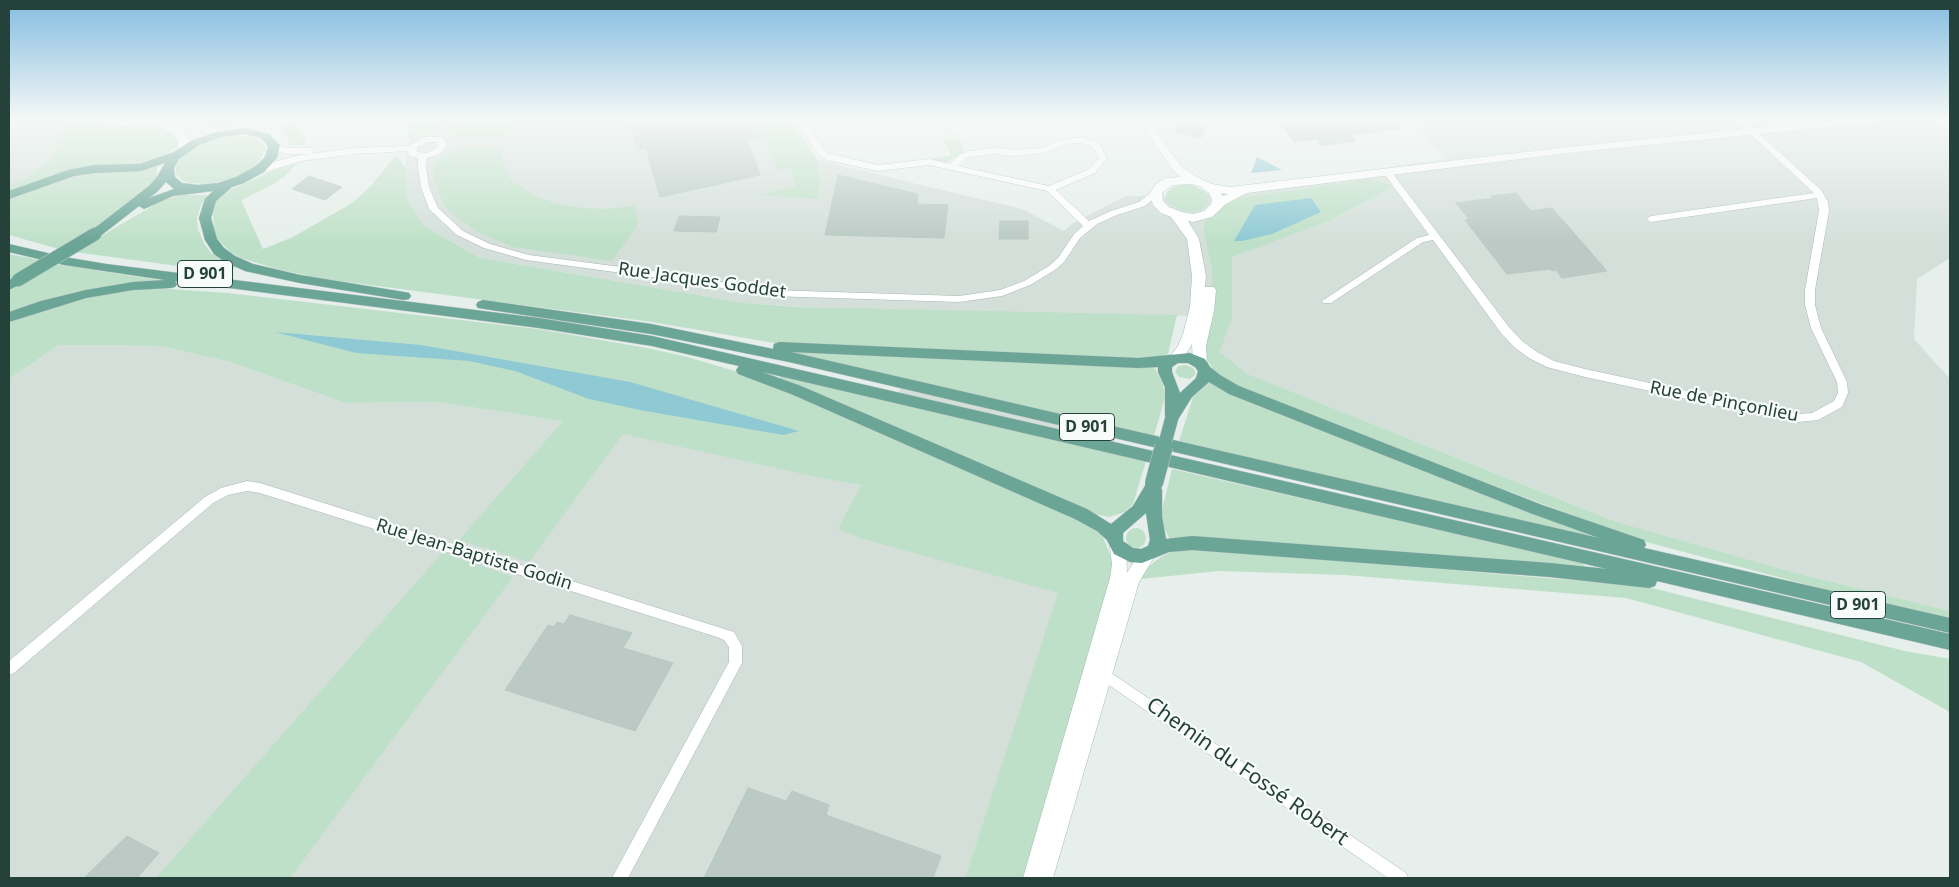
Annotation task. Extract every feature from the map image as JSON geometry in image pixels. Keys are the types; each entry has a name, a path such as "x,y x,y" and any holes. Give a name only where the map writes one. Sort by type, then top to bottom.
{"main road":[{"path":"9,195 64,174 95,169 141,167 158,160"},
{"path":"95,234 157,186 174,160"},
{"path":"269,160 258,171 214,196 208,206 206,214 210,240 224,256 242,266 262,271 320,283 404,296"},
{"path":"168,168 168,177 174,183 184,188 198,189"},
{"path":"14,283 156,199 178,192 215,188 236,182"},
{"name":"D 901","path":"9,242 69,256 119,264 580,318 1950,642"},
{"name":"D 901","path":"9,248 89,266 612,333 669,338 803,360 1950,626"},
{"path":"9,317 80,295 123,287 157,284 215,287 366,301"},
{"path":"669,338 791,348 1138,363 1187,358 1200,373 1234,390 1536,509 1648,548 1766,583"},
{"path":"669,338 805,394 1090,518 1106,528 1116,542 1132,555 1151,552 1174,544 1192,543 1579,573 1631,578 1729,598 1803,608"},
{"path":"1116,542 1118,526 1128,521 1139,511 1154,482 1172,417 1174,397 1165,368 1173,359"},
{"path":"1168,379 1181,386 1200,373"},
{"path":"1172,417 1200,373"},
{"path":"1151,552 1158,541 1154,510 1154,482"},
{"path":"1128,521 1145,522 1157,533"}],"street":[{"path":"258,171 292,160"},
{"name":"Rue Jacques Goddet","path":"423,160 425,187 434,209 460,233 487,246 530,258 670,276 761,292 948,298 989,296 1014,289 1047,272 1058,262 1077,236 1088,226 1108,215 1144,203 1160,188"},
{"path":"842,160 878,168 924,162 1050,189 1088,226"},
{"path":"952,167 959,160"},
{"path":"1050,189 1092,171 1101,160"},
{"path":"1167,160 1170,170 1160,188 1157,202 1185,226 1193,239 1199,276 1197,307 1190,334 1184,348 1173,359"},
{"path":"1172,160 1180,171 1193,180 1210,187 1230,190 1265,188 1482,160"},
{"path":"1783,160 1820,195"},
{"name":"Rue de Pinçonlieu","path":"1387,172 1511,337 1526,350 1542,360 1585,373 1780,415 1806,418 1821,415 1833,408 1838,404 1843,393 1842,382 1816,328 1810,305 1810,290 1824,211 1820,195"},
{"path":"1160,188 1176,180 1193,180"},
{"path":"1210,187 1217,196 1217,206"},
{"path":"1200,373 1200,346 1208,300 1207,266 1200,233 1201,223 1206,215 1235,195 1265,188"},
{"path":"1651,219 1820,195"},
{"name":"Rue Jacques Goddet","path":"1131,208 1148,206 1170,213"},
{"path":"1170,213 1193,218 1206,215"},
{"path":"1327,300 1420,240 1435,236"},
{"name":"Rue Jean-Baptiste Godin","path":"9,669 209,500 225,491 247,486 720,632 729,636 735,646 735,662 620,878"},
{"path":"1043,878 1098,670 1118,578 1120,565 1116,542"},
{"path":"1032,878 1098,670 1133,577 1151,552"},
{"name":"Chemin du Fossé Robert","path":"1098,670 1401,878"}],"shaded area":[{"path":"9,160 50,160 21,181 9,184"},
{"path":"406,160 819,160 1022,209 1064,231 1073,223 1126,196 1186,196 1436,160 1950,160 1950,258 1917,279 1914,339 1950,379 1950,611 1792,572 1614,521 1248,374 1220,352 1231,317 1158,315 965,878 9,878 9,379 59,345 160,346 230,362 345,403 437,402 564,421 861,485 930,316 746,303 480,258 424,226 407,200"}],"green space":[{"path":"50,160 154,160 136,165 79,169 55,174 9,192 9,184 21,181"},
{"path":"179,160 259,160 256,166 244,174 229,180 207,184 189,183 182,180 176,174 176,166"},
{"path":"392,160 400,160 405,167 407,200 424,226 480,258 746,303 796,307 1177,315 1168,354 1149,359 820,347 774,343 652,322 324,279 277,269 241,258 230,252 215,236 213,211 220,197 230,190 275,170 297,163 285,176 272,185 241,200 263,249 293,237 352,203 369,188"},
{"path":"502,160 512,181 535,196 554,203 580,208 607,209 635,206 638,219 636,227 612,261 513,247 476,231 449,211 442,202 434,179 433,166 437,161"},
{"path":"773,160 817,160 820,182 818,199 760,195 797,186 789,169 778,171"},
{"path":"930,160 951,160 946,163"},
{"path":"157,165 157,180 106,222 59,249 9,235 9,197 51,180"},
{"path":"1371,179 1394,186 1328,221 1232,257 1232,317 1220,352 1248,374 1614,521 1792,572 1950,611 1950,618 1838,593 1639,540 1449,469 1218,376 1202,353 1213,302 1212,269 1204,232 1205,221 1232,199"},
{"path":"1178,185 1192,185 1204,191 1209,197 1208,205 1201,210 1191,212 1172,206 1166,200 1166,194 1170,189"},
{"path":"181,195 209,195 201,205 197,218 198,229 211,253 236,267 232,270 213,267 208,270 74,252 161,201"},
{"path":"9,254 40,260 9,280"},
{"path":"54,264 165,281 135,282 82,292 9,315 9,291"},
{"path":"154,288 228,293 538,329 688,357 768,381 1087,520 1102,535 1115,566 1023,878 965,878 1058,593 863,539 838,529 861,485 821,478 623,434 529,562 459,540 563,421 437,402 345,403 230,362 160,346 59,345 9,379 9,321 42,308 90,297 133,289"},
{"path":"780,351 1154,367 1163,383 1165,397 1154,436"},
{"path":"1186,365 1195,371 1195,375 1190,379 1179,377 1175,372 1178,366"},
{"path":"781,375 1146,461 1133,504 1125,512 1109,517 1090,513 779,379"},
{"path":"1210,381 1591,533 1590,538 1179,441 1193,397"},
{"path":"1172,469 1581,562 1588,570 1170,540 1162,523 1162,510"},
{"path":"1136,528 1143,531 1146,538 1143,545 1136,548 1129,545 1126,538 1129,531"},
{"path":"1180,548 1644,586 1905,651 1950,659 1950,717 1948,711 1861,662 1626,598 1345,575 1219,571 1140,579 1149,566 1161,557"},
{"path":"443,552 513,577 290,878 156,878"}],"water":[{"path":"1256,160 1264,160 1282,170 1251,173"},
{"path":"1311,198 1321,212 1272,234 1234,241 1255,205"},
{"path":"275,332 421,345 630,382 799,431 783,435 640,410 589,399 515,371 469,361 356,353"}],"building":[{"path":"650,160 755,160 760,175 660,197"},
{"path":"838,175 918,194 917,204 948,205 944,238 825,235"},
{"path":"309,176 342,187 325,200 292,189"},
{"path":"1516,193 1531,211 1552,208 1607,271 1562,278 1556,270 1552,271 1550,269 1507,274 1465,220 1469,219 1456,203"},
{"path":"679,216 720,217 716,232 674,231"},
{"path":"1000,221 1028,221 1028,239 999,239"},
{"path":"570,615 632,633 623,648 673,663 635,731 505,690 548,625 554,627 557,622 564,624"},
{"path":"748,788 786,801 792,791 829,805 826,815 941,856 933,878 704,878"},
{"path":"127,836 159,853 137,878 84,878"}]}
